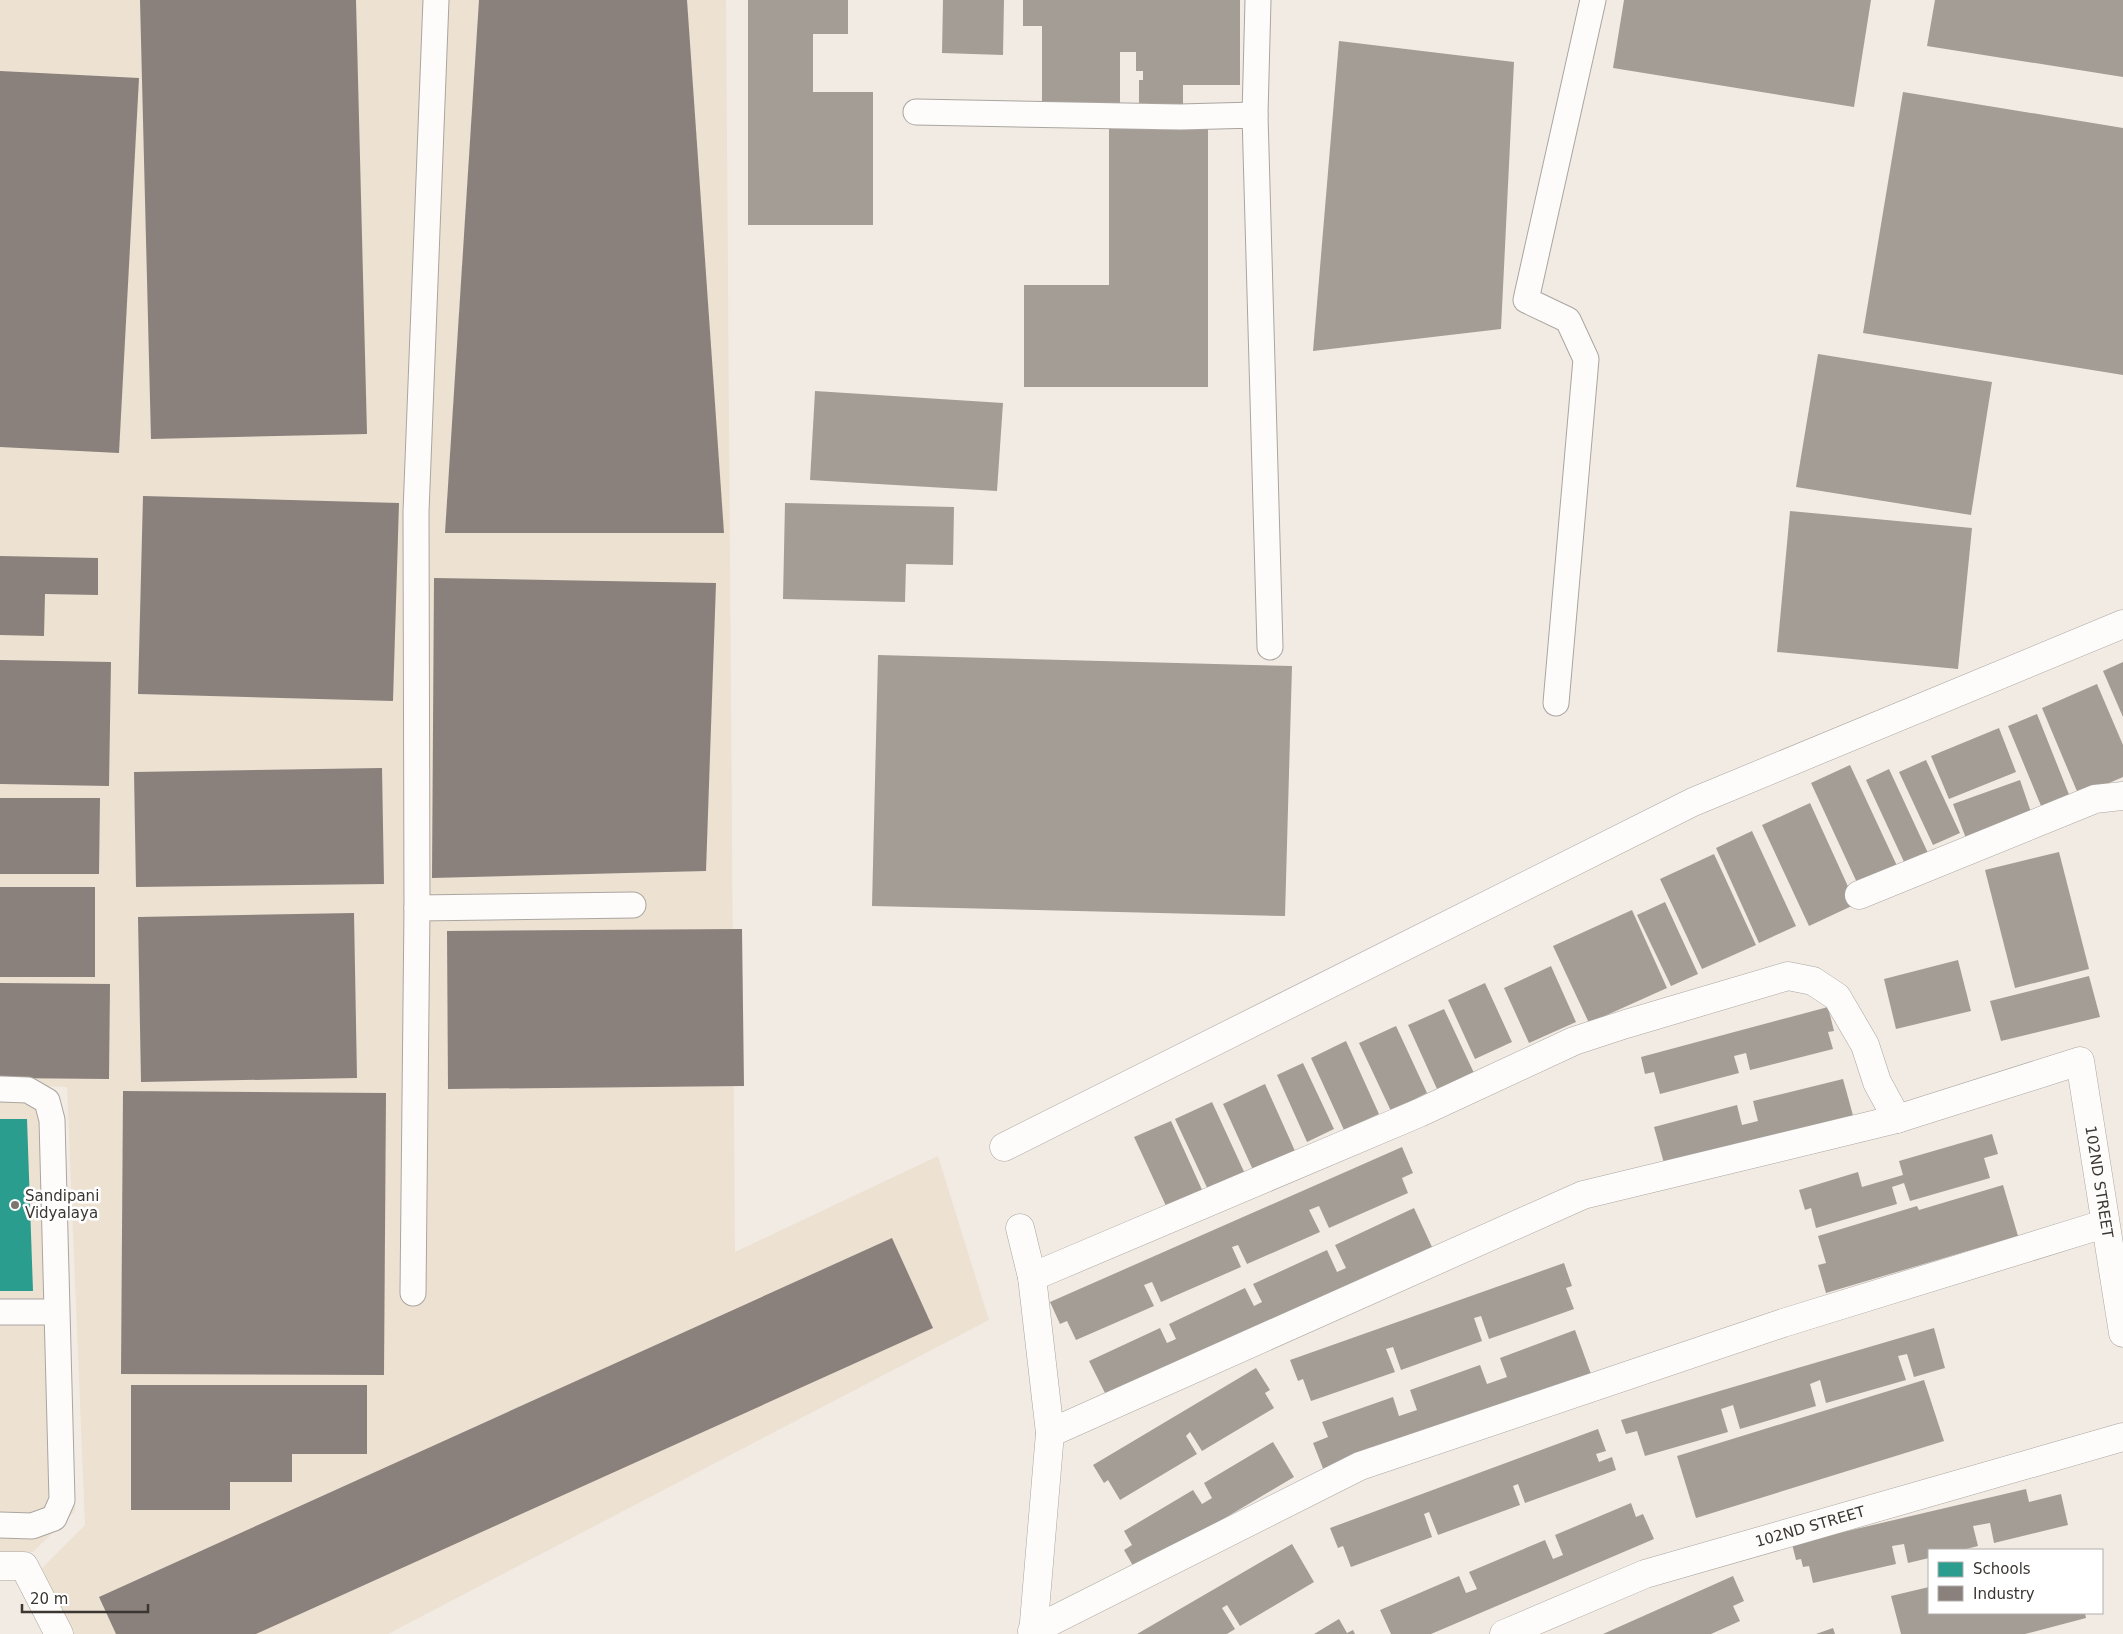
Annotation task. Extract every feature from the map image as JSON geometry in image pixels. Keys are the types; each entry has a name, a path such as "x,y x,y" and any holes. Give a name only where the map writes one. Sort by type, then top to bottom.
{"street":[{"path":"1004,1147 1693,802 2123,624"},
{"path":"1858,895 2095,799 2123,796"},
{"path":"1032,1277 1419,1113 1574,1041 1788,976 1813,981 1837,997 1865,1045 1877,1082 1897,1119 1583,1195 1050,1433"},
{"name":"102ND STREET","path":"1897,1119 2080,1061 2104,1224 2123,1333"},
{"path":"1032,1632 1360,1466 1783,1323 2104,1224"},
{"path":"1020,1228 1032,1277 1050,1433 1032,1632"},
{"name":"102ND STREET","path":"1504,1634 1645,1574 2123,1437"},
{"path":"0,1566 24,1566 59,1634"}],"lane":[{"path":"413,1293 416,908 416,512 436,0"},
{"path":"1258,0 1255,115 1270,647"},
{"path":"1556,703 1586,359 1568,320 1526,300 1593,0"},
{"path":"916,112 1180,117 1255,115"},
{"path":"416,908 633,905"},
{"path":"0,1088 28,1090 47,1101 52,1120 62,1500 54,1518 32,1526 0,1525"},
{"path":"0,1312 56,1312"}],"shaded area":[{"path":"0,0 726,0 735,1252 938,1156 989,1320 388,1634 71,1634 42,1568 85,1525 67,1087 0,1085"},
{"path":"0,1094 54,1094 75,1511 33,1552 0,1553"}],"building: Schools":[{"name":"Sandipani Vidyalaya","path":"0,1119 27,1119 33,1291 0,1291"}],"building: Industry":[{"path":"140,0 356,0 367,434 151,439"},
{"path":"479,0 687,0 724,533 445,533"},
{"path":"0,71 139,78 119,453 0,447"},
{"path":"143,496 399,503 393,701 138,694"},
{"path":"0,556 98,558 98,595 45,594 44,636 0,635"},
{"path":"434,578 716,583 706,871 432,878"},
{"path":"0,660 111,662 109,786 0,784"},
{"path":"382,768 384,884 136,887 134,772"},
{"path":"0,798 100,798 99,874 0,874"},
{"path":"0,887 95,887 95,977 0,977"},
{"path":"354,913 357,1078 141,1082 138,917"},
{"path":"742,929 744,1086 448,1089 447,931"},
{"path":"0,983 110,984 109,1079 0,1078"},
{"path":"123,1091 386,1093 384,1375 121,1374"},
{"path":"892,1238 933,1328 256,1634 116,1634 99,1597"},
{"path":"131,1385 367,1385 367,1454 292,1454 292,1482 230,1482 230,1510 131,1510"}],"building: Other":[{"path":"748,0 848,0 848,34 813,34 813,92 873,92 873,225 748,225"},
{"path":"943,0 1004,0 1003,55 942,53"},
{"path":"1023,0 1240,0 1240,85 1183,85 1183,126 1208,126 1208,387 1024,387 1024,285 1109,285 1109,126 1139,126 1139,80 1143,80 1143,71 1136,71 1136,52 1120,52 1120,109 1042,109 1042,26 1023,26"},
{"path":"1624,0 1871,0 1854,107 1613,68"},
{"path":"1935,0 2123,0 2123,77 1927,46"},
{"path":"1339,41 1514,62 1501,329 1313,351"},
{"path":"1903,92 2123,128 2123,375 1863,333"},
{"path":"1818,354 1992,382 1971,515 1796,487"},
{"path":"815,391 1003,403 997,491 810,480"},
{"path":"785,503 954,507 953,565 906,564 905,602 783,599"},
{"path":"1790,511 1972,528 1958,669 1777,652"},
{"path":"878,655 1292,666 1285,916 872,906"},
{"path":"2123,662 2123,717 2103,671"},
{"path":"2097,684 2123,745 2123,777 2079,796 2042,708"},
{"path":"2037,714 2072,802 2044,813 2008,726"},
{"path":"1999,728 2016,772 1949,799 1931,756"},
{"path":"1926,760 1960,833 1933,845 1899,772"},
{"path":"1850,765 1898,868 1859,887 1811,783"},
{"path":"1889,769 1928,853 1905,864 1866,780"},
{"path":"2020,780 2033,818 1967,841 1953,804"},
{"path":"1810,803 1856,904 1809,926 1762,825"},
{"path":"1752,831 1796,926 1759,943 1716,848"},
{"path":"2059,852 2089,969 2015,988 1985,870"},
{"path":"1714,854 1756,945 1702,969 1660,879"},
{"path":"1665,902 1698,974 1671,986 1637,915"},
{"path":"1632,910 1667,988 1589,1023 1553,946"},
{"path":"1958,960 1971,1011 1896,1029 1884,979"},
{"path":"1551,966 1576,1022 1529,1043 1504,988"},
{"path":"2089,976 2100,1017 2001,1041 1990,1001"},
{"path":"1485,983 1512,1042 1475,1059 1448,1000"},
{"path":"1828,1007 1834,1031 1828,1032 1833,1049 1750,1070 1746,1053 1734,1056 1739,1073 1660,1094 1654,1072 1645,1074 1641,1057"},
{"path":"1444,1009 1474,1073 1437,1089 1408,1025"},
{"path":"1396,1026 1427,1093 1391,1111 1359,1043"},
{"path":"1346,1041 1379,1114 1344,1130 1311,1058"},
{"path":"1303,1063 1334,1129 1307,1142 1277,1075"},
{"path":"1843,1079 1854,1119 1665,1167 1654,1127 1737,1105 1742,1125 1758,1121 1753,1101"},
{"path":"1265,1084 1295,1151 1253,1170 1223,1104"},
{"path":"1212,1102 1246,1176 1210,1194 1175,1119"},
{"path":"1171,1121 1203,1192 1167,1208 1134,1137"},
{"path":"1992,1134 1998,1154 1984,1158 1990,1178 1910,1201 1904,1183 1892,1187 1897,1204 1816,1228 1811,1208 1805,1210 1799,1190 1858,1172 1862,1187 1903,1175 1899,1161"},
{"path":"1402,1147 1413,1173 1402,1178 1408,1193 1329,1228 1319,1206 1309,1210 1320,1232 1247,1264 1238,1245 1232,1247 1241,1267 1161,1302 1152,1282 1144,1285 1154,1306 1076,1340 1067,1321 1060,1324 1050,1302"},
{"path":"2003,1185 2018,1236 1826,1293 1818,1265 1826,1263 1818,1236 1917,1206 1919,1210"},
{"path":"1414,1208 1432,1247 1108,1399 1089,1361 1160,1328 1167,1343 1176,1339 1169,1324 1245,1288 1254,1306 1262,1302 1253,1284 1327,1250 1337,1272 1346,1268 1335,1245"},
{"path":"1564,1263 1572,1286 1566,1288 1574,1309 1489,1339 1481,1316 1474,1318 1482,1341 1401,1370 1393,1347 1386,1349 1395,1372 1311,1401 1303,1379 1298,1381 1290,1360"},
{"path":"1934,1328 1945,1368 1914,1377 1907,1354 1898,1356 1906,1380 1826,1403 1820,1380 1810,1384 1816,1406 1740,1429 1733,1405 1721,1409 1728,1432 1645,1456 1637,1431 1626,1434 1621,1420"},
{"path":"1575,1330 1591,1374 1324,1471 1313,1443 1328,1437 1322,1422 1393,1397 1399,1416 1417,1410 1410,1390 1480,1365 1487,1384 1507,1377 1500,1358"},
{"path":"1256,1368 1270,1390 1265,1393 1274,1408 1202,1451 1190,1432 1186,1436 1197,1454 1120,1500 1108,1480 1104,1483 1093,1465"},
{"path":"1924,1380 1944,1441 1696,1518 1677,1456"},
{"path":"1598,1429 1606,1451 1596,1454 1599,1462 1612,1457 1616,1470 1525,1503 1518,1484 1513,1486 1520,1505 1438,1535 1429,1512 1424,1514 1432,1537 1351,1567 1343,1546 1338,1548 1330,1528"},
{"path":"1273,1442 1294,1477 1136,1571 1124,1550 1132,1545 1124,1531 1193,1490 1202,1504 1212,1498 1204,1483"},
{"path":"2026,1489 2029,1502 2061,1494 2068,1525 1994,1543 1990,1523 1973,1526 1978,1546 1966,1549 1928,1549 1928,1558 1908,1563 1904,1544 1892,1546 1896,1564 1813,1583 1809,1566 1803,1567 1801,1559 1796,1560 1792,1544"},
{"path":"1631,1503 1636,1517 1643,1514 1654,1539 1431,1634 1391,1634 1380,1610 1459,1576 1466,1593 1477,1589 1469,1572 1545,1540 1553,1559 1563,1555 1555,1535"},
{"path":"1292,1544 1314,1582 1240,1626 1227,1605 1222,1608 1235,1629 1227,1634 1137,1634"},
{"path":"1733,1576 1744,1601 1733,1606 1740,1621 1711,1634 1603,1634"},
{"path":"1928,1587 1928,1614 2085,1614 2086,1618 2025,1634 1901,1634 1891,1596"},
{"path":"1339,1619 1347,1633 1353,1630 1355,1634 1314,1634"},
{"path":"1833,1628 1835,1634 1816,1634"}],"place":[{"name":"Sandipani Vidyalaya","path":"15,1205"}]}
